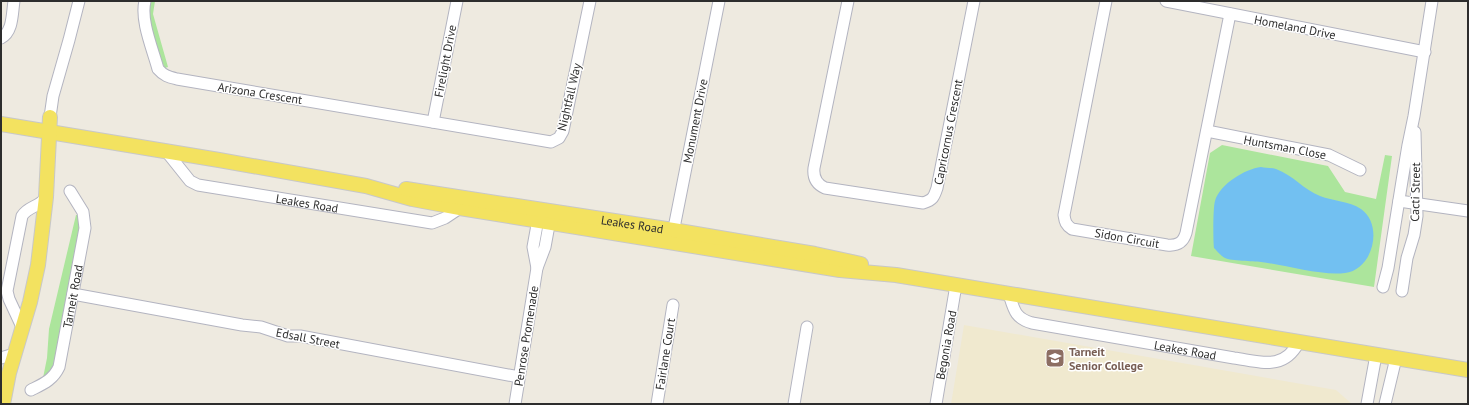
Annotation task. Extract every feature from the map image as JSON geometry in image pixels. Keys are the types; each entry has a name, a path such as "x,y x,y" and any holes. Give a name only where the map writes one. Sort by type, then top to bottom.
{"main road":[{"path":"3,404 7,356 22,327 30,302 38,265 46,197 50,117"},
{"name":"Leakes Road","path":"1,124 366,186 412,199 460,208 545,216"},
{"name":"Leakes Road","path":"366,186 401,188 545,216 672,236 840,270 896,275 1468,370"}],"street":[{"path":"1,38 5,36 9,30 14,1"},
{"path":"50,117 53,96 79,1"},
{"name":"Arizona Crescent","path":"145,1 144,18 158,69 163,75 177,79 433,122"},
{"name":"Firelight Drive","path":"433,122 455,1"},
{"name":"Nightfall Way","path":"433,122 551,142 559,138 563,131 590,1"},
{"name":"Monument Drive","path":"672,236 719,1"},
{"name":"Capricornus Crescent","path":"848,1 814,168 815,180 821,186 829,189 923,203 930,201 934,197 937,188 974,1"},
{"name":"Sidon Circuit","path":"1106,1 1064,215 1068,226 1079,230 1167,245 1179,244 1183,240 1186,233 1230,14"},
{"name":"Homeland Drive","path":"1166,1 1425,52"},
{"name":"Cacti Street","path":"1383,287 1392,246 1425,52 1432,1"},
{"name":"Cacti Street","path":"1402,291 1414,235 1417,203 1414,116"},
{"name":"Huntsman Close","path":"1206,131 1329,155 1360,170"},
{"name":"Leakes Road","path":"166,151 190,181 198,185 432,223 445,218 460,208"},
{"name":"Tarneit Road","path":"31,390 52,378 59,367 85,220 70,191"},
{"path":"22,327 9,300 7,286 22,216 30,208 43,203 46,197"},
{"path":"1399,201 1468,211"},
{"name":"Penrose Promenade","path":"515,404 537,268 545,247 545,216"},
{"name":"Begonia Road","path":"936,404 956,285"},
{"name":"Edsall Street","path":"73,294 242,325 255,325 288,336 300,336 519,377"},
{"name":"Leakes Road","path":"1009,294 1018,317 1023,321 1032,324 1254,361 1281,362 1294,351 1299,342"},
{"name":"Fairlane Court","path":"657,404 673,305"},
{"path":"794,404 807,327"},
{"path":"1367,404 1376,355"},
{"path":"1385,404 1396,358"}],"shaded area":[{"name":"Tarneit Senior College","path":"964,325 1336,390 1352,404 951,404"}],"green space":[{"path":"151,1 155,1 153,14 168,67 165,68 157,49 150,22 149,7"},
{"path":"1222,145 1328,166 1345,192 1376,199 1385,155 1392,156 1374,287 1191,256 1210,153"},
{"path":"76,215 79,216 81,224 54,366 53,370 43,378 47,358 49,329"}],"water":[{"path":"1261,167 1276,169 1320,196 1351,204 1361,209 1368,216 1372,225 1373,235 1372,246 1363,264 1355,270 1336,274 1303,270 1271,263 1232,260 1221,255 1214,248 1213,224 1215,201 1222,189 1234,178 1255,168"}],"place":[{"name":"Tarneit Senior College","path":"1055,358"}]}
